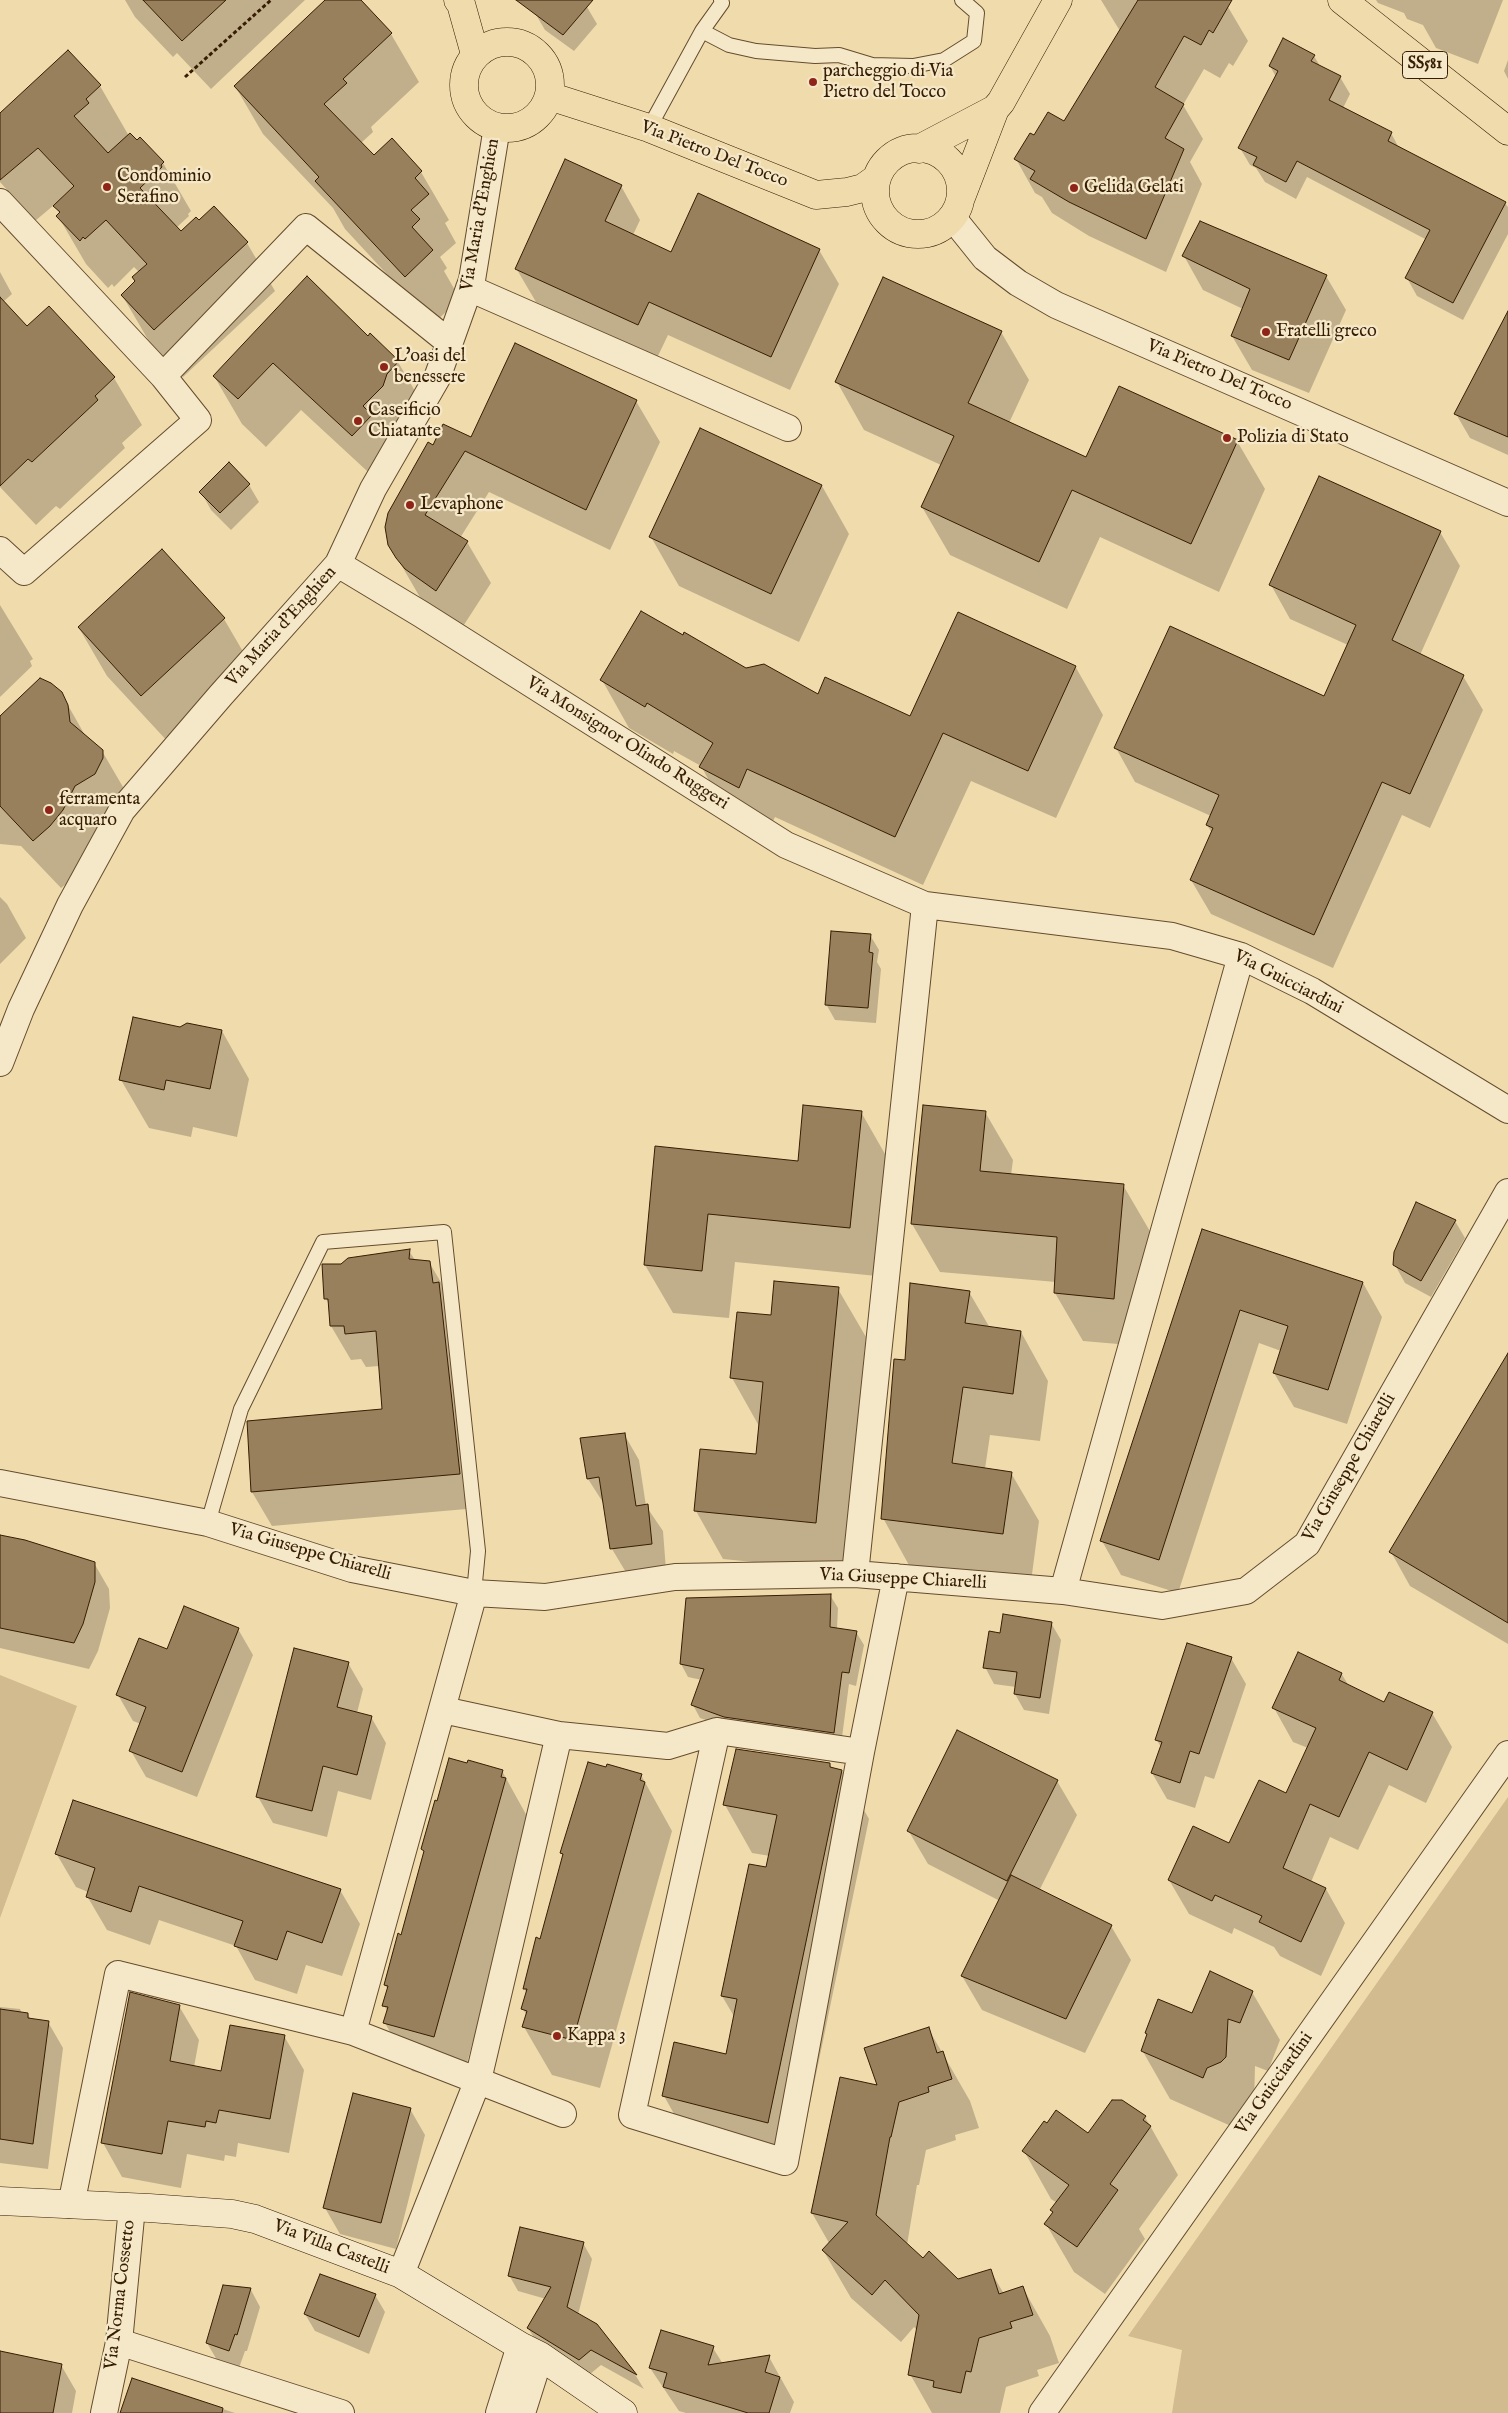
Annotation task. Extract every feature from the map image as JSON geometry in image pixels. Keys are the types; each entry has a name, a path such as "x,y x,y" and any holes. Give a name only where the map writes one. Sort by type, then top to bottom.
{"main road":[{"path":"458,0 461,4 475,54"},
{"name":"SS581","path":"1342,0 1508,131"},
{"path":"956,210 960,184 953,166 944,157 932,151 906,150 894,156 884,165 877,178 875,191 877,204 883,216 898,229 918,234 931,232 943,226 956,210 995,109 1001,102 1052,6"},
{"path":"515,41 529,47 540,56 547,68 551,82 549,96 535,118 516,126 497,127 484,122 467,103 463,90 464,77 468,65 475,54 487,45 515,41"},
{"name":"Via Pietro Del Tocco","path":"549,96 649,128 816,195 847,192 863,188 877,178"},
{"path":"919,149 995,109"},
{"name":"Via Villa Castelli","path":"0,2201 232,2214 255,2219 401,2274 530,2351 623,2413"}],"street":[{"name":"Via Maria d'Enghien","path":"0,1063 21,1009 70,905 122,810 338,564 373,489 437,378 469,288 485,206 497,127"},
{"path":"0,202 163,376 198,420 24,572 0,550"},
{"name":"Via Pietro Del Tocco","path":"956,210 985,258 1018,283 1056,305 1508,502"},
{"path":"163,376 306,228 450,343"},
{"path":"469,288 788,428"},
{"name":"Via Monsignor Olindo Ruggeri","path":"338,564 421,614 786,845 925,905"},
{"path":"854,1574 925,905"},
{"name":"Via Guicciardini","path":"925,905 1172,936 1241,956 1312,991 1508,1110"},
{"path":"1063,1591 1241,956"},
{"name":"Via Giuseppe Chiarelli","path":"0,1483 208,1524 352,1569 474,1593 545,1597 674,1577 854,1574 1063,1591 1162,1606 1246,1591 1307,1544 1508,1192"},
{"path":"717,1731 632,2115 786,2162 861,1752 896,1577"},
{"path":"353,2032 474,1593"},
{"path":"443,1710 559,1735 668,1746 717,1731 861,1752"},
{"path":"401,2274 478,2080 559,1735"},
{"name":"Via Guicciardini","path":"1042,2413 1508,1754"},
{"path":"71,2205 118,1974 353,2032 563,2114"},
{"name":"Via Norma Cossetto","path":"104,2413 119,2342 132,2207"},
{"path":"119,2342 341,2413"},
{"path":"499,2413 530,2351"},
{"path":"522,2413 530,2351"}],"lane":[{"path":"649,128 702,30 722,3 722,0"},
{"path":"702,30 729,45 756,51 839,56 872,65 913,66 944,60 974,41 977,13 962,0"},
{"path":"208,1524 241,1409 323,1242 444,1232 478,1551 474,1593"}],"path":[{"path":"185,77 270,0"}],"shaded area":[{"path":"0,1675 77,1706 0,1918"},
{"path":"1508,1797 1508,2413 1172,2413 1182,2350 1128,2336"}],"building":[{"path":"143,0 226,0 182,41"},
{"path":"325,0 361,0 392,33 343,79 347,83 324,104 374,155 392,138 422,171 415,178 429,194 411,210 420,219 412,227 433,250 405,277 315,181 319,177 234,86"},
{"path":"516,0 593,0 563,35"},
{"path":"1138,0 1232,0 1213,33 1209,30 1201,45 1184,36 1155,87 1184,104 1165,138 1184,149 1146,239 1069,202 1030,179 1035,171 1014,159 1030,133 1034,135 1048,112 1064,121"},
{"path":"1283,38 1315,55 1311,61 1341,76 1329,100 1392,132 1388,141 1506,202 1453,303 1405,278 1430,230 1297,161 1286,182 1253,165 1257,157 1238,148 1278,71 1269,66"},
{"name":"Condominio Serafino","path":"68,50 101,85 86,99 89,103 74,116 108,153 130,133 137,140 140,137 164,162 161,165 162,167 140,188 181,231 196,217 199,220 214,206 248,242 154,330 121,295 135,281 132,277 147,264 106,220 85,239 83,237 80,241 56,216 60,212 53,206 74,186 38,148 0,180 0,113"},
{"path":"565,159 622,185 605,221 671,252 698,193 820,249 771,357 649,302 638,325 515,269"},
{"path":"1200,221 1327,275 1289,360 1231,336 1250,289 1182,256"},
{"path":"307,276 368,336 370,333 399,361 387,374 383,386 363,406 372,415 352,436 273,363 238,399 213,376"},
{"path":"883,277 1002,331 968,403 1086,457 1119,386 1238,440 1191,544 1072,490 1039,562 921,507 954,436 835,382"},
{"path":"0,297 27,326 49,306 115,377 95,396 98,400 32,462 28,459 0,486"},
{"path":"1508,311 1508,437 1454,414"},
{"path":"515,343 637,400 586,510 465,451 425,515 468,541 436,591 405,569 388,545 385,527 388,513 428,442 433,445 443,424 471,437"},
{"path":"700,428 822,485 771,594 649,537"},
{"path":"229,462 250,484 220,513 199,492"},
{"path":"1319,476 1441,531 1392,640 1464,675 1410,794 1382,782 1314,935 1190,880 1213,828 1206,825 1219,795 1114,748 1170,626 1324,696 1356,625 1269,585"},
{"path":"162,549 225,618 141,696 78,627"},
{"path":"641,611 683,635 684,632 746,668 764,664 818,694 825,677 910,716 958,612 1076,666 1028,771 943,733 895,837 747,769 739,788 699,767 713,743 647,703 645,707 600,680"},
{"path":"40,678 51,683 62,692 68,705 70,722 103,750 103,758 95,774 75,786 63,810 50,826 33,841 0,806 0,716"},
{"path":"831,931 871,934 869,952 873,953 868,1008 825,1005"},
{"path":"133,1017 180,1027 187,1023 222,1030 210,1089 166,1080 164,1090 119,1080"},
{"path":"803,1105 862,1111 850,1228 708,1214 702,1271 644,1265 655,1146 798,1161"},
{"path":"923,1105 986,1111 980,1171 1124,1184 1114,1299 1054,1293 1057,1237 911,1224"},
{"path":"1416,1202 1456,1220 1421,1281 1393,1265 1394,1252"},
{"path":"1202,1229 1363,1282 1328,1390 1273,1373 1288,1326 1240,1310 1159,1560 1100,1541"},
{"path":"410,1249 409,1259 430,1261 433,1283 439,1282 460,1474 251,1492 247,1421 382,1409 376,1331 345,1334 344,1326 330,1326 328,1299 324,1299 322,1264 341,1264 348,1258"},
{"path":"774,1281 839,1287 816,1523 694,1511 700,1449 756,1454 763,1382 730,1378 737,1312 771,1315"},
{"path":"910,1283 970,1291 965,1323 1021,1331 1013,1394 963,1387 952,1463 1012,1472 1003,1534 881,1519 894,1359 905,1360"},
{"path":"1508,1353 1508,1623 1389,1552"},
{"path":"625,1433 636,1506 648,1504 652,1544 610,1549 599,1477 587,1479 580,1438"},
{"path":"0,1535 25,1540 95,1562 95,1582 83,1624 74,1643 0,1628"},
{"path":"831,1594 830,1627 857,1631 849,1673 842,1672 834,1733 724,1717 691,1705 704,1669 680,1664 686,1598"},
{"path":"184,1606 239,1628 182,1772 129,1751 146,1707 116,1695 139,1638 167,1649"},
{"path":"1003,1614 1052,1622 1040,1698 1014,1694 1017,1672 983,1668 989,1631 1000,1633"},
{"path":"1187,1643 1232,1657 1199,1754 1190,1751 1180,1783 1151,1773 1162,1742 1155,1740"},
{"path":"294,1648 349,1662 337,1707 372,1716 357,1775 323,1766 312,1811 256,1797"},
{"path":"1298,1652 1342,1673 1339,1680 1384,1702 1389,1692 1433,1712 1407,1770 1369,1752 1339,1817 1310,1804 1283,1868 1326,1888 1301,1942 1259,1922 1262,1916 1215,1895 1212,1901 1168,1880 1193,1826 1229,1843 1259,1780 1286,1793 1316,1728 1272,1708"},
{"path":"957,1730 1058,1780 1007,1881 907,1831"},
{"path":"736,1749 830,1763 830,1767 842,1770 768,2123 662,2096 674,2042 726,2054 737,1999 721,1996 749,1864 766,1867 777,1815 723,1805"},
{"path":"449,1758 467,1763 468,1760 503,1770 501,1777 506,1778 434,2037 383,2023 388,2007 382,2006 388,1986 384,1985 398,1933 401,1935 424,1851 421,1849"},
{"path":"588,1762 606,1767 607,1764 642,1774 640,1780 645,1782 573,2040 522,2027 527,2011 521,2009 527,1989 523,1989 536,1937 540,1939 563,1854 560,1853"},
{"path":"73,1800 341,1889 322,1943 287,1931 277,1960 234,1946 243,1921 139,1886 131,1912 86,1897 95,1868 55,1854"},
{"path":"1011,1875 1112,1925 1066,2019 961,1976"},
{"path":"1210,1971 1253,1991 1240,2023 1228,2019 1226,2057 1221,2062 1207,2068 1203,2078 1141,2051 1147,2034 1145,2033 1158,1999 1192,2013"},
{"path":"130,1992 180,2005 170,2061 221,2071 230,2025 285,2035 270,2119 219,2110 216,2123 206,2121 205,2127 168,2121 162,2154 101,2143"},
{"path":"0,2009 28,2013 28,2018 49,2021 33,2144 0,2139"},
{"path":"929,2027 937,2053 943,2051 952,2079 928,2087 929,2092 899,2102 890,2137 876,2215 923,2258 929,2251 958,2279 991,2269 999,2294 1023,2286 1033,2315 1010,2322 1012,2328 979,2338 971,2372 966,2371 961,2393 933,2387 934,2381 908,2375 919,2315 885,2280 872,2295 822,2250 848,2222 811,2213 840,2077 877,2085 864,2048"},
{"path":"353,2093 411,2108 381,2223 323,2208"},
{"path":"1112,2100 1122,2100 1146,2116 1143,2120 1151,2126 1110,2184 1118,2190 1077,2247 1044,2224 1053,2212 1050,2210 1069,2185 1022,2151 1044,2121 1047,2123 1056,2110 1088,2133"},
{"path":"520,2227 584,2242 567,2307 597,2324 637,2375 591,2350 579,2360 527,2328 551,2287 508,2276"},
{"path":"320,2274 376,2294 359,2337 304,2314"},
{"path":"223,2285 251,2288 237,2335 235,2334 229,2351 206,2343"},
{"path":"661,2330 714,2346 708,2365 770,2355 765,2372 780,2377 769,2413 748,2413 663,2387 667,2373 649,2368"},
{"path":"0,2351 62,2364 53,2413 0,2413"},
{"path":"132,2378 223,2408 222,2413 120,2413"}],"place":[{"name":"parcheggio di Via Pietro del Tocco","path":"813,82"},
{"name":"Condominio Serafino","path":"107,187"},
{"name":"Gelida Gelati","path":"1074,188"},
{"name":"Fratelli greco","path":"1266,332"},
{"name":"L'oasi del benessere","path":"384,367"},
{"name":"Caseificio Chiatante","path":"358,421"},
{"name":"Polizia di Stato","path":"1227,438"},
{"name":"Levaphone","path":"410,505"},
{"name":"ferramenta acquaro","path":"49,810"},
{"name":"Kappa 3","path":"557,2036"}]}
